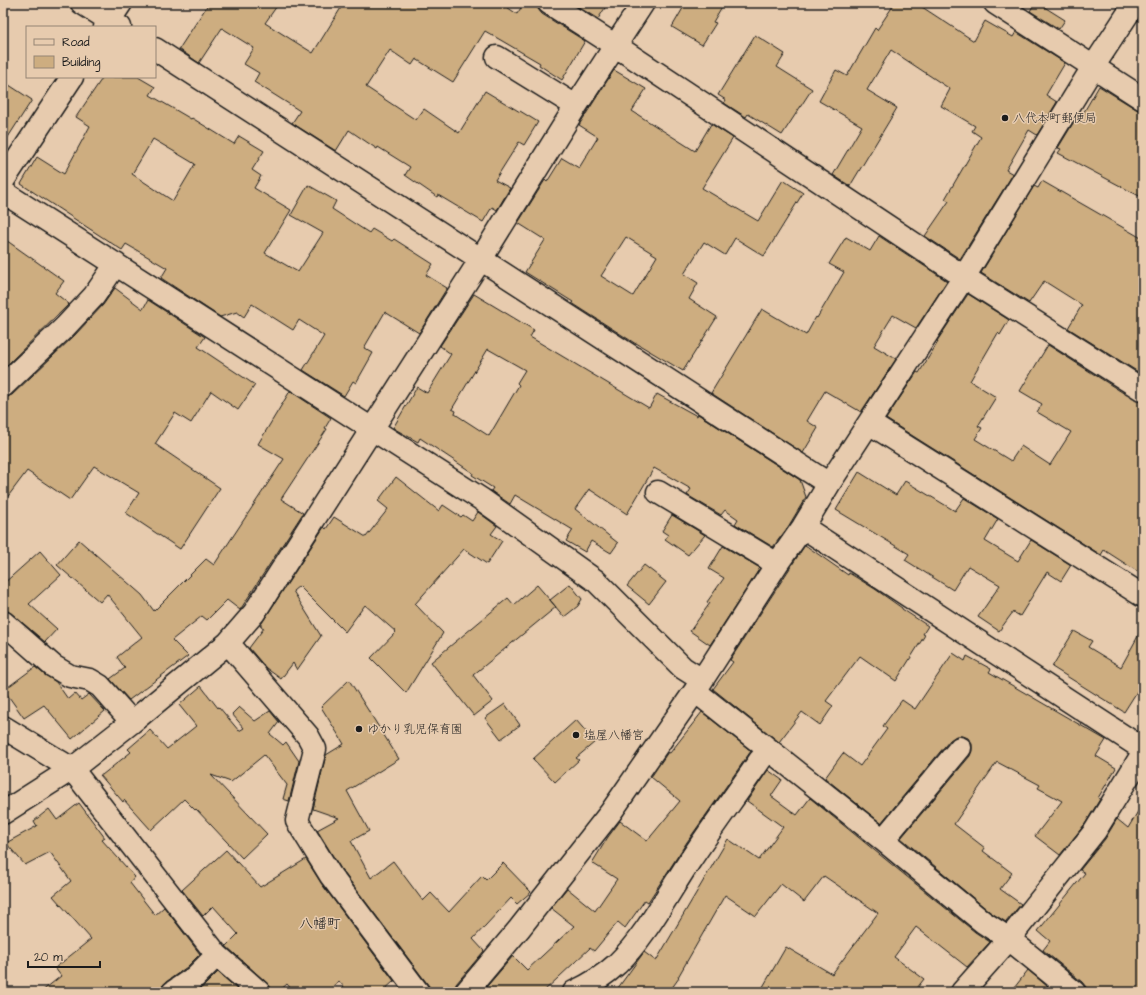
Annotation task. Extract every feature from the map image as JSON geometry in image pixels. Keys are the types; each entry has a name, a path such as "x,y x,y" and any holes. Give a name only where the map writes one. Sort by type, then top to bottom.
{"street":[{"path":"82,3 114,19"},
{"path":"549,3 964,277 1143,390"},
{"path":"3,813 72,769 132,722 228,643 254,613 643,3"},
{"path":"995,3 1143,99"},
{"path":"466,992 519,929 611,812 699,686 964,277 1135,3"},
{"path":"156,50 830,484"},
{"path":"497,57 576,106"},
{"path":"3,181 71,78"},
{"path":"3,192 481,499 596,581 699,686 769,750 883,840 983,922 1009,939 1074,992"},
{"path":"3,386 65,327 94,296 116,264"},
{"path":"870,423 1143,596"},
{"path":"658,492 777,564"},
{"path":"803,527 1143,749"},
{"path":"3,622 53,666 70,676 90,680 100,686 132,722"},
{"path":"228,643 308,736 315,749 296,821 331,876 418,992"},
{"path":"3,727 72,769 217,955 259,992"},
{"path":"883,840 960,748"},
{"path":"574,992 589,985 617,964 637,941 689,862 760,760 769,750"},
{"path":"962,992 1009,939 1095,831 1143,753"},
{"path":"173,992 195,977 217,955"}],"building":[{"path":"209,3 279,3 265,23 313,53 344,3 501,3 517,14 524,3 537,3 538,9 542,14 585,41 562,80 539,65 540,63 485,31 453,82 416,59 412,65 390,50 366,87 416,120 424,109 459,133 485,91 538,122 524,145 519,142 495,180 510,188 497,210 492,207 483,222 438,195 437,197 405,175 410,167 378,147 377,149 349,130 336,151 292,123 300,111 254,82 259,73 244,64 254,48 222,28 199,63 179,49"},
{"path":"572,3 608,3 598,19"},
{"path":"686,3 724,3 713,22 716,23 702,45 672,27"},
{"path":"895,3 916,3 974,41 985,21 1013,37 1016,32 1065,63 1046,95 1057,102 1037,135 1029,130 1006,170 1013,174 960,259 925,236 949,201 945,199 981,137 972,131 975,126 941,106 950,89 891,50 867,90 897,108 850,186 833,175 862,126 819,101 836,70 847,76 875,28 877,30"},
{"path":"1035,3 1038,3 1065,20 1059,29 1030,11"},
{"path":"755,35 785,54 777,67 812,89 782,135 748,114 746,117 724,103 726,100 718,95"},
{"path":"614,70 646,89 632,111 695,151 711,124 733,138 702,188 758,221 783,180 803,193 764,256 735,238 725,255 704,242 684,274 698,283 689,299 717,317 683,371 636,344 525,272 545,240 518,223 545,180 547,182 562,158 579,168 598,137 579,125","holes":["626,237 657,256 633,296 601,276"]},
{"path":"102,78 140,78 155,87 150,95 191,119 192,118 234,144 239,136 264,151 252,170 261,176 254,188 291,210 265,253 298,272 323,233 291,215 308,185 336,201 332,209 369,233 372,229 392,241 394,239 433,264 426,275 447,288 419,333 385,312 364,348 373,353 356,383 353,381 344,396 303,370 324,336 299,320 293,330 252,304 244,317 237,312 220,317 161,278 167,268 126,244 122,250 21,184 37,157 64,174 90,126 76,117","holes":["153,139 195,164 173,201 132,174"]},
{"path":"3,81 32,100 3,145"},
{"path":"1099,86 1143,112 1143,198 1058,153 1061,149 1058,148 1078,115 1081,117"},
{"path":"1042,181 1143,239 1143,375 1068,328 1082,305 1044,281 1029,303 981,273 1034,186 1038,188"},
{"path":"879,236 947,281 916,328 893,315 874,346 896,359 861,412 825,391 807,421 818,428 803,453 711,393 762,309 806,335 844,272 829,264 846,237 870,251"},
{"path":"3,238 64,281 55,293 69,304 3,369"},
{"path":"115,288 143,309 148,300 205,337 198,347 255,385 238,410 211,391 191,423 175,413 155,444 220,488 180,549 126,513 139,493 94,466 70,500 27,471 3,503 3,398 12,395 74,336 103,305"},
{"path":"474,294 534,330 530,337 649,408 657,394 697,416 698,414 800,480 806,497 788,527 773,547 735,524 738,519 725,510 721,515 687,495 691,489 654,468 627,514 589,489 575,509 618,543 611,553 591,541 585,552 566,541 573,530 515,495 510,504 491,491 493,488 472,475 473,473 420,438 418,442 393,428 417,387 427,393 451,354 440,346","holes":["488,349 525,370 517,383 519,385 489,436 455,414 456,411 452,409"]},
{"path":"968,294 1009,320 1000,335 998,333 970,381 996,397 978,426 982,428 975,439 1011,461 1021,446 1050,465 1071,432 1037,412 1042,404 1020,391 1048,345 1136,401 1143,402 1143,575 1104,550 1101,555 886,419 917,372 919,373 938,342 937,341"},
{"path":"290,391 331,418 325,428 327,429 281,499 303,513 240,610 227,600 207,620 202,616 172,640 188,656 129,700 110,679 125,668 117,657 142,637 107,594 100,602 57,565 79,540 142,595 154,611 206,559 214,565 284,459 258,444"},
{"path":"859,472 896,495 905,481 955,511 964,498 998,519 985,541 1018,561 1031,540 1071,565 1061,581 1047,572 1020,616 1013,612 999,631 978,617 1000,585 968,566 953,590 905,560 909,554 836,510"},
{"path":"396,477 439,511 443,505 461,517 463,515 472,521 478,512 497,526 491,534 502,541 487,564 464,549 415,604 443,633 406,693 371,658 396,632 365,605 345,632 299,586 293,591 321,636 297,670 293,663 281,679 266,668 249,648 264,628 260,626 324,527 326,529 334,517 366,537 388,509 378,501"},
{"path":"672,515 705,535 688,555 665,539 668,535 662,531"},
{"path":"805,545 848,575 849,573 875,589 928,626 923,634 925,635 896,681 860,656 826,701 833,706 820,725 802,712 779,742 713,689 733,662 730,660"},
{"path":"723,546 760,568 710,645 690,631 710,603 707,602 724,578 709,569"},
{"path":"40,551 61,575 29,604 57,629 45,642 11,613 3,610 3,584"},
{"path":"644,565 666,582 649,604 627,586"},
{"path":"570,584 582,599 578,606 564,617 550,600"},
{"path":"537,585 556,607 473,675 493,701 474,716 431,662 508,598 514,605"},
{"path":"1143,627 1143,682 1124,712 1052,667 1074,631 1092,641 1088,647 1121,667"},
{"path":"953,653 965,661 967,656 991,669 989,672 1106,740 1096,756 1116,768 1098,798 1100,799 1085,824 1060,855 1035,836 1062,801 1038,788 1040,785 997,762 954,824 985,848 983,851 1012,873 1000,889 1021,904 1006,922 990,912 901,838 970,756 972,744 968,738 956,736 950,740 881,823 825,778 843,753 860,766 887,729 883,726 902,700 915,709"},
{"path":"35,667 56,682 68,699 75,693 81,700 89,694 105,711 72,739 44,705 24,718 4,690"},
{"path":"349,680 399,759 347,791 369,831 351,841 371,878 393,861 423,901 431,893 449,912 482,876 486,880 503,863 531,892 517,904 511,898 473,939 484,951 456,984 454,992 434,992 341,869 317,830 339,818 313,809 326,755 344,744 321,707"},
{"path":"201,686 218,708 219,707 239,731 244,728 232,714 239,707 255,721 270,711 279,722 270,734 283,745 286,742 299,761 289,801 283,799 287,785 264,755 231,782 211,775 267,834 242,858 196,809 195,810 184,799 151,830 124,800 123,802 100,775 131,752 128,749 150,730 167,749 196,726 179,705"},
{"path":"505,704 520,725 501,739 485,718"},
{"path":"702,712 751,751 687,842 648,902 645,900 625,928 618,922 594,951 590,948 543,992 482,992 513,956 527,970 574,926 551,908 567,888 595,911 617,879 592,863 620,821 647,841 680,801 651,777 668,752 670,753"},
{"path":"576,720 595,742 576,758 579,760 555,782 533,759"},
{"path":"768,770 782,780 771,796 797,815 810,798 975,932 990,942 967,967 916,927 894,957 924,979 914,992 760,992 786,947 832,974 878,913 824,876 804,902 781,884 756,916 725,895 678,977 679,978 669,992 615,992 644,952 656,961 728,839 759,860 783,827 747,801"},
{"path":"79,803 105,838 102,840 135,877 130,883 155,915 164,907 200,954 187,967 166,982 162,986 161,992 41,992 61,976 55,968 91,939 53,896 71,881 50,852 25,865 6,843 37,826 34,821 49,809 57,820"},
{"path":"1143,803 1143,992 1086,992 1086,987 1082,982 1043,950 1050,941 1038,931 1085,873 1080,870 1105,839 1117,819 1128,828"},
{"path":"226,850 260,887 306,859 321,883 394,981 382,992 348,992 339,981 326,992 294,992 287,984 278,992 271,992 271,988 267,983 226,946 238,934 213,906 203,916 182,890"},
{"path":"1028,970 1054,992 1011,992"},
{"path":"218,972 240,992 195,992 204,986"}],"place":[{"name":"八代本町郵便局","path":"1005,118"},
{"name":"ゆかり乳児保育園","path":"359,729"},
{"name":"塩屋八幡宮","path":"576,735"}],"district":[{"name":"八幡町","path":"320,923"}]}
